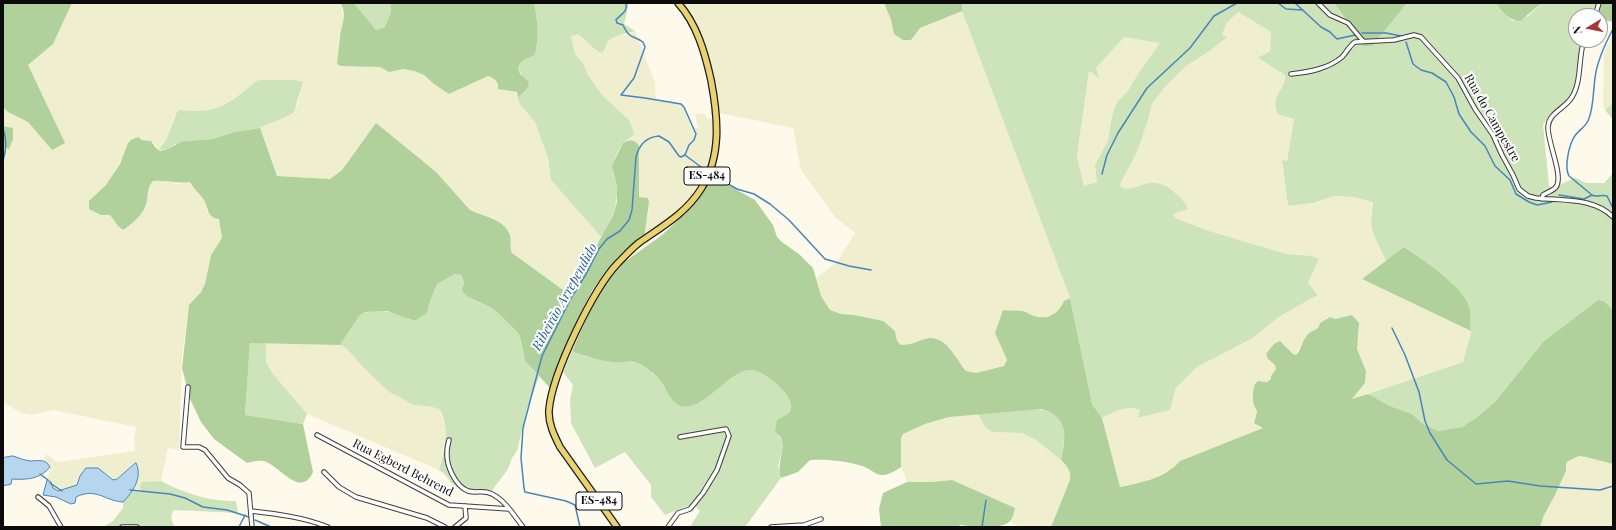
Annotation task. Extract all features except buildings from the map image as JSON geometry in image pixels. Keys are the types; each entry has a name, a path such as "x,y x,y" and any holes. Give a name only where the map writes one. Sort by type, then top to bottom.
{"main road":[{"name":"ES-484","path":"617,527 560,447 550,422 550,402 558,375 594,295 617,264 638,243 674,219 690,205 702,188 712,164 718,136 715,102 709,70 699,38 685,11 678,3"}],"street":[{"path":"1318,3 1330,15 1348,22 1363,41"},
{"name":"Rua do Campestre","path":"1290,74 1319,70 1343,56 1351,44 1363,41 1394,40 1414,35 1421,37 1458,78 1475,109 1493,135 1519,189 1528,196 1542,199 1588,203 1599,206 1613,216"},
{"path":"1542,199 1543,195 1554,188 1558,182 1556,163 1548,131 1549,120 1552,115 1567,104 1572,96 1576,87 1583,48"},
{"path":"188,388 183,447 199,447 205,450 228,478 240,485 249,493 252,527"},
{"path":"668,527 678,514 690,509 703,493 717,470 729,436 726,430 680,437"},
{"name":"Rua Egberd Behrend","path":"317,435 435,499 449,505 509,510"},
{"path":"449,440 447,453 450,468 457,483 468,491 485,491 497,496 523,527"},
{"path":"324,472 339,487 356,497 427,518 445,527"},
{"path":"38,497 49,506 61,527"},
{"path":"454,527 466,518 465,506"},
{"path":"251,511 312,520 328,527"},
{"path":"771,527 804,525 821,519"},
{"path":"122,527 137,527"}],"green space":[{"path":"3,3 72,3 53,44 28,65 65,143 52,150 28,122 8,112 3,107"},
{"path":"72,3 340,3 342,6 343,23 340,39 346,65 380,67 389,72 403,69 414,71 424,75 449,94 488,76 497,81 499,84 498,89 517,92 519,103 535,122 548,158 551,180 601,237 591,253 570,295 512,253 510,248 511,240 507,230 494,218 478,214 470,210 457,196 366,137 342,170 330,179 277,176 259,128 286,117 297,106 303,82 260,80 256,81 227,105 199,112 179,110 174,117 166,140 159,150 154,143 147,140 142,140 140,138 128,143 126,151 113,175 103,190 98,193 101,215 110,215 118,226 124,230 138,216 148,196 149,185 153,181 165,181 178,184 190,182 205,202 207,211 220,221 222,238 211,255 205,284 201,292 189,305 182,357 179,450 168,448 161,481 142,482 140,485 141,492 132,491 136,485 133,465 117,479 113,480 102,471 79,477 77,486 58,491 52,488 51,482 47,480 50,468 48,463 44,461 46,454 57,462 135,451 134,439 136,427 53,410 32,415 21,413 3,402 3,172 5,164 3,164 3,146 9,149 8,126 3,126 3,107 8,112 28,122 52,150 27,65 53,44"},
{"path":"340,3 354,3 376,30 385,27 391,12 391,3 534,3 538,29 535,55 522,61 518,67 520,74 529,82 527,89 518,98 517,92 498,89 498,84 496,81 488,76 449,94 424,75 414,71 403,69 389,72 380,67 341,66 337,64 344,15 344,11"},
{"path":"354,3 391,3 391,12 385,27 376,30"},
{"path":"534,3 629,3 624,24 635,31 617,36 610,40 602,53 595,49 578,34 571,36 575,54 583,63 588,75 602,95 630,121 634,134 622,146 613,164 617,188 615,208 601,237 551,180 548,158 535,122 519,103 518,98 527,89 518,67 522,61 535,55 536,49 538,29"},
{"path":"681,3 884,3 891,20 894,34 911,40 920,28 962,11 1070,298 1064,301 1059,310 1053,315 1043,317 1033,316 1024,311 1003,310 995,333 1007,360 1004,366 976,373 966,371 953,353 939,339 932,338 909,345 901,345 897,341 895,331 854,315 841,314 830,310 821,296 816,278 837,262 855,233 835,217 801,170 793,128 720,113 708,64"},
{"path":"884,3 962,3 962,11 920,28 911,40 903,40 894,34 891,20"},
{"path":"962,3 1334,3 1363,46 1371,46 1407,3 1496,3 1505,15 1513,21 1528,16 1542,3 1595,3 1595,8 1568,8 1568,48 1583,48 1578,80 1568,100 1543,124 1549,186 1552,188 1576,178 1586,183 1604,183 1613,173 1613,310 1604,301 1598,300 1544,341 1495,402 1476,418 1462,427 1438,431 1422,423 1412,414 1390,406 1368,394 1463,362 1471,332 1469,305 1463,295 1449,281 1405,247 1386,261 1373,233 1371,224 1373,202 1353,197 1334,196 1313,203 1288,206 1282,160 1287,161 1294,119 1278,114 1276,107 1277,96 1285,80 1285,75 1258,58 1270,51 1271,32 1238,12 1226,24 1222,35 1227,37 1211,50 1186,66 1165,87 1152,104 1137,152 1120,184 1121,187 1127,189 1150,183 1157,183 1165,186 1180,198 1188,209 1173,214 1175,218 1206,230 1286,254 1311,256 1319,259 1308,283 1318,295 1280,316 1253,338 1197,367 1176,388 1170,410 1138,418 1140,410 1135,408 1125,408 1102,418 1092,404 1070,298 962,11","holes":["1124,37 1160,43 1128,91 1117,102 1112,116 1108,140 1095,165 1097,182 1084,186 1077,156 1089,71 1099,78 1096,68"]},
{"path":"1334,3 1407,3 1372,46 1363,46 1357,41 1347,21"},
{"path":"1496,3 1542,3 1520,21 1512,19 1506,15"},
{"path":"1595,3 1613,3 1613,22 1608,21 1608,8 1595,8"},
{"path":"1238,12 1271,32 1270,51 1259,59 1285,75 1286,79 1276,96 1278,114 1294,119 1287,161 1282,160 1288,206 1313,203 1334,196 1353,197 1373,202 1371,224 1373,233 1386,261 1362,279 1471,332 1463,362 1352,399 1365,383 1366,371 1357,349 1356,341 1359,335 1352,315 1335,319 1330,317 1327,318 1316,330 1307,335 1295,355 1283,344 1274,344 1266,354 1268,359 1275,365 1276,369 1271,376 1271,379 1267,382 1259,381 1255,384 1253,402 1257,412 1254,420 1264,428 1180,461 1175,468 1158,476 1143,482 1119,487 1102,418 1123,408 1132,407 1140,410 1139,418 1170,410 1176,388 1197,367 1253,338 1280,316 1318,295 1308,283 1319,259 1286,254 1206,230 1175,218 1173,214 1188,209 1179,197 1169,188 1124,189 1120,184 1137,152 1152,104 1165,87 1186,66 1211,50 1227,37 1222,35 1226,24"},
{"path":"635,31 655,82 656,101 682,103 692,128 698,128 695,114 705,114 707,119 713,119 710,157 697,187 688,201 680,209 644,239 649,209 643,197 639,197 639,146 630,140 634,134 630,121 602,95 588,75 583,63 575,54 571,37 571,35 578,34 605,48 609,41 615,36 626,35"},
{"path":"1613,34 1613,103 1605,110 1603,106 1604,54"},
{"path":"1123,37 1161,42 1138,74 1128,91 1117,102 1112,116 1108,140 1095,165 1097,182 1084,186 1077,156 1089,71 1099,78 1096,68"},
{"path":"295,80 303,82 294,112 286,117 259,128 235,132 212,139 176,144 168,149 159,150 166,140 179,110 204,111 222,106 230,102 256,81"},
{"path":"1613,103 1613,120 1605,110"},
{"path":"376,123 436,172 470,210 498,221 503,225 510,235 512,253 570,295 613,215 617,202 617,186 612,167 614,161 623,143 630,140 636,142 639,146 639,197 648,198 649,202 644,239 615,262 597,283 574,327 551,389 525,361 519,334 497,312 468,297 462,291 464,283 461,275 455,274 437,284 427,313 416,320 387,311 366,312 360,315 340,345 250,343 245,415 303,424 313,472 308,480 302,483 296,482 269,463 257,461 247,463 214,439 201,422 190,399 182,368 189,305 201,292 205,284 211,255 222,238 219,219 212,217 208,212 204,200 190,182 180,183 153,181 149,187 146,204 143,210 136,220 123,230 110,215 101,215 89,209 89,201 106,185 120,164 128,143 138,137 142,140 151,141 160,151 168,149 181,142 212,139 235,132 260,128 277,176 330,179 342,170"},
{"path":"3,126 13,128 13,139 9,149 3,146"},
{"path":"710,175 755,200 773,225 777,237 800,255 813,268 821,296 830,310 841,314 883,321 895,331 897,341 901,345 932,338 938,340 949,348 966,371 976,373 1004,366 1007,360 995,333 1003,310 1024,311 1032,315 1044,317 1056,313 1064,301 1070,298 1092,404 1102,418 1120,487 1160,476 1168,472 1180,461 1263,428 1254,423 1257,412 1253,402 1253,392 1255,384 1258,381 1267,382 1271,379 1271,376 1276,369 1275,365 1268,359 1266,354 1274,344 1280,341 1293,354 1296,355 1307,335 1317,329 1320,323 1330,317 1335,319 1352,315 1359,323 1357,349 1366,371 1365,383 1352,399 1368,394 1390,406 1412,414 1422,423 1438,431 1462,427 1476,418 1495,402 1544,341 1598,300 1604,301 1613,310 1613,464 1579,456 1568,461 1566,464 1566,471 1544,515 1540,527 1051,527 1070,480 1070,474 1067,467 1061,460 1064,436 1061,422 1050,412 1041,409 949,417 925,424 903,434 901,438 901,467 887,474 879,475 865,467 852,463 831,460 810,460 798,472 781,478 780,467 782,443 781,437 775,431 777,420 789,412 791,409 791,404 788,397 770,378 756,371 751,370 742,372 724,383 699,403 690,406 682,406 678,405 672,399 659,379 640,364 634,362 602,360 587,357 572,351 598,293 607,280 623,263 662,235 686,213 698,198"},
{"path":"1404,247 1441,274 1459,291 1469,306 1471,331 1362,279"},
{"path":"455,274 461,275 468,297 497,312 519,334 525,361 539,377 527,409 517,451 512,458 508,469 491,492 459,488 439,470 443,455 446,431 443,416 439,409 414,405 389,392 346,348 340,345 360,315 366,312 386,312 411,320 427,313 437,284"},
{"path":"250,343 266,343 266,362 273,374 307,414 303,424 245,415"},
{"path":"266,343 340,345 346,348 389,392 414,405 439,409 445,424 445,440 439,470 307,414 273,374 266,362"},
{"path":"572,351 597,359 639,363 660,380 665,389 701,401 724,382 744,371 750,370 762,373 783,390 791,404 791,409 777,420 782,442 782,451 778,466 781,478 745,527 690,527 700,511 693,504 665,515 651,497 651,485 625,452 595,468 571,423 570,400 573,385 563,372"},
{"path":"1039,409 1049,412 1056,415 1061,421 1064,437 1061,460 1036,440 1022,433 992,432 985,427 978,414"},
{"path":"978,414 985,427 992,432 1022,433 1036,440 1061,460 1070,470 1070,480 1051,527 1018,527 1010,521 1015,509 952,480 907,482 901,467 901,438 903,434 925,424 949,417"},
{"path":"1579,456 1613,464 1613,527 1540,527 1544,515 1566,471 1566,464 1570,459"},
{"path":"952,480 1015,508 1011,520 1006,524 994,527 961,525 955,527 881,527 879,509 883,493 907,482"},
{"path":"161,481 197,496 217,500 236,501 238,513 174,510 172,518 175,527 104,527 113,521 123,508 123,502 132,491 141,492 140,485 142,482"}],"water":[{"path":"13,456 30,461 44,461 50,467 38,476 28,479 12,479 11,484 3,486 3,458"},
{"path":"136,463 138,468 138,479 130,494 123,502 89,493 76,497 75,503 71,504 56,497 43,495 47,480 51,482 53,488 58,491 77,485 80,476 86,468 98,468 113,480 117,479"}],"waterway":[{"name":"Ribeirão Arrependido","path":"626,3 626,9 624,13 616,20 617,23 623,25 625,30 630,35 643,42 645,47 634,78 621,95 681,104 684,107 696,134 685,155"},
{"path":"1102,174 1107,155 1118,133 1147,88 1190,48 1214,16 1237,3"},
{"path":"1278,3 1286,9 1303,10"},
{"path":"1295,3 1321,27 1330,32 1337,39 1355,35"},
{"path":"1613,29 1599,59 1590,116 1587,123 1572,141 1567,167 1569,176 1592,195 1607,196 1613,208"},
{"path":"1362,33 1386,33 1401,36"},
{"path":"1406,42 1413,64 1421,70 1432,73 1446,82 1454,97 1459,114 1471,132 1485,146 1495,166 1510,180 1516,194 1537,205 1552,202"},
{"path":"3,129 6,145 3,161"},
{"name":"Ribeirão Arrependido","path":"580,527 575,505 566,501 525,492 524,488 521,458 523,428 542,356 571,298 599,249 607,239 620,231 629,220 632,210 636,157 641,145 650,138 659,136 669,142 679,156 681,157 685,155"},
{"path":"685,155 705,170"},
{"path":"712,175 737,189 754,194 770,204 789,220 825,259 849,266 871,270"},
{"path":"1559,195 1584,199 1592,195"},
{"path":"1392,328 1405,355 1419,392 1425,421 1430,433 1447,460 1476,484 1508,481 1540,486 1600,490 1613,486"},
{"path":"40,474 48,480"},
{"path":"50,483 62,491"},
{"path":"130,490 170,494 185,498 203,507 227,510 249,517"},
{"path":"982,527 986,500"},
{"path":"239,527 245,515"},
{"path":"255,520 271,527"}]}
